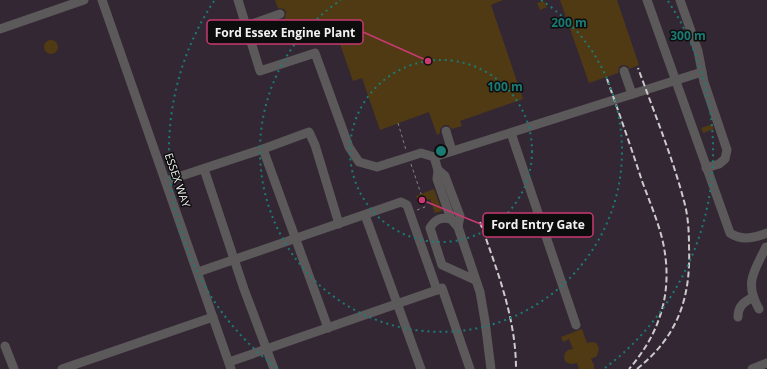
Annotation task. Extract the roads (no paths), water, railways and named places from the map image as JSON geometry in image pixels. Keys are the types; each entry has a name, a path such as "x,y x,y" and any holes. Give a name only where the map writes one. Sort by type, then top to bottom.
{"street":[{"path":"0,30 84,0"},
{"name":"ESSEX WAY","path":"102,0 230,365"},
{"path":"238,0 260,71 315,53 349,147 359,162 376,167 421,153 434,157 702,72"},
{"path":"647,0 730,233 736,238 747,238 764,234 766,249 753,274 751,286 753,297 759,309"},
{"path":"680,0 698,51 704,82 727,150 725,159 719,164 706,168"},
{"path":"246,26 280,14"},
{"path":"624,71 632,94"},
{"path":"166,181 309,132 317,151 340,224"},
{"path":"446,132 452,151"},
{"path":"511,133 576,326"},
{"path":"263,149 328,328"},
{"path":"434,157 438,170 437,179 451,219 458,227 480,292 491,369"},
{"path":"204,169 234,259 274,369"},
{"path":"438,170 445,176 460,216 458,227"},
{"path":"198,272 401,202 407,205 437,290"},
{"path":"365,215 421,369"},
{"path":"451,219 439,219 433,222 430,228 442,265 475,280"},
{"path":"230,365 266,349 442,288 470,369"},
{"path":"738,316 738,310 743,304 753,297"},
{"path":"62,369 213,316"},
{"path":"5,346 14,369"},
{"path":"752,369 767,364"}],"railway":[{"path":"637,369 663,343 672,329 679,315 684,299 689,265 689,240 684,201 668,151 638,68"},
{"path":"607,79 658,224 662,238 667,274 666,291 657,324 650,340 629,369"},
{"path":"480,222 499,276 509,313 513,331 516,369"}],"place":[{"name":"Ford Essex Engine Plant","path":"428,61"},
{"name":"Ford Entry Gate","path":"422,200"}]}
